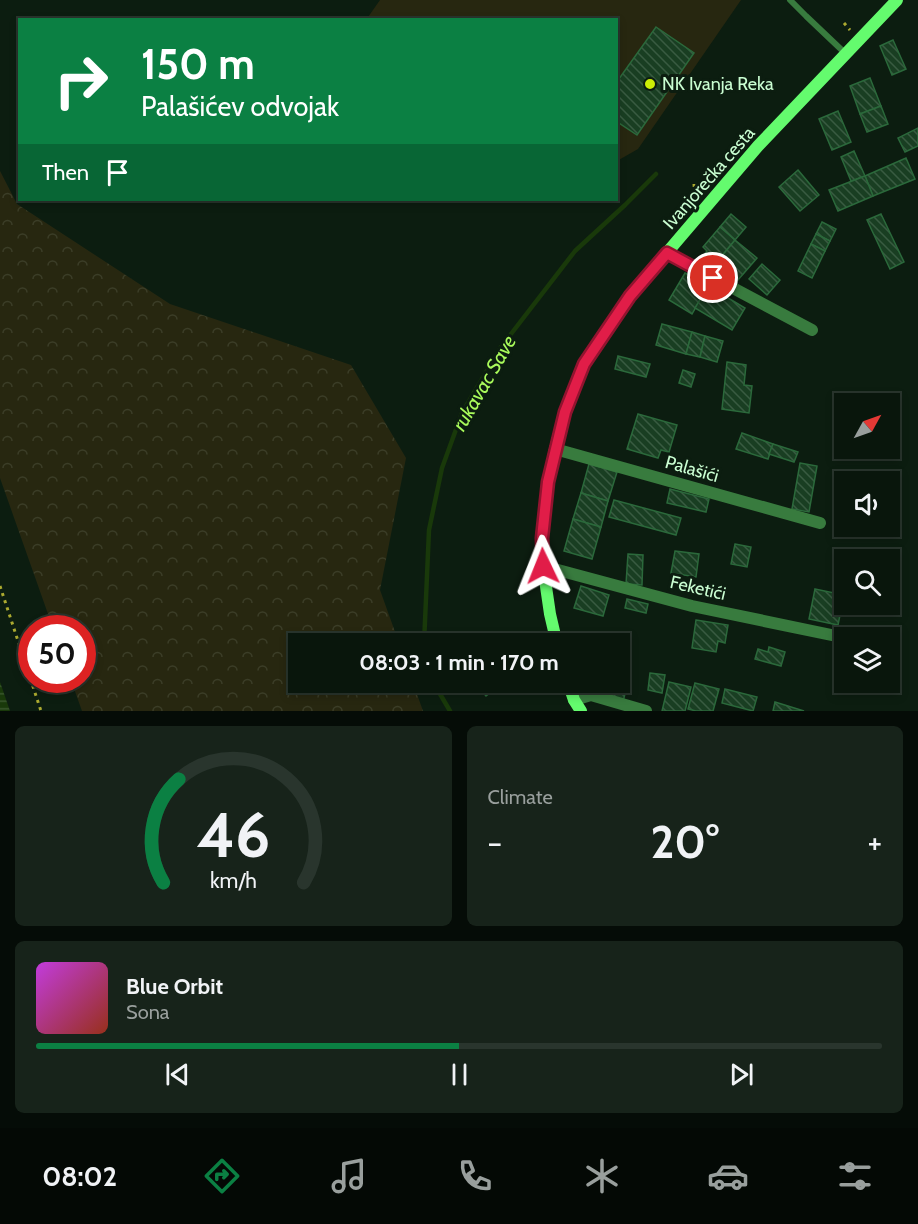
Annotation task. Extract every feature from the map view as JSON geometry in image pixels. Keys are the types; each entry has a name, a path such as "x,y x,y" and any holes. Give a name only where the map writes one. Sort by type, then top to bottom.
{"main road":[{"name":"Ivanjorečka cesta","path":"554,633 543,566 542,538 548,482 565,412 584,364 630,296 758,146 897,0"}],"street":[{"path":"667,253 812,330"},
{"name":"Palašići","path":"555,448 820,523"},
{"name":"Feketići","path":"543,566 692,606 834,636"},
{"path":"577,706 591,695 646,711"}],"lane":[{"path":"790,0 846,54"}],"path":[{"path":"844,24 851,31"},
{"path":"0,586 41,711"}],"green space":[{"name":"NK Ivanja Reka","path":"380,0 741,0 638,149 618,160 618,18 367,18"},
{"path":"0,171 17,204 170,304 351,365 406,458 380,590 395,633 288,633 288,693 417,693 423,711 82,711 76,693 96,693 96,615 48,615 0,478"}],"shaded area":[{"path":"0,682 10,711 0,711"}],"building":[{"path":"656,27 694,53 637,135 618,122 618,80"},
{"path":"893,40 906,69 892,75 880,46"},
{"path":"870,78 881,106 860,114 850,86"},
{"path":"881,106 888,124 867,132 860,114"},
{"path":"838,111 851,142 832,150 819,119"},
{"path":"918,128 918,146 905,152 898,138"},
{"path":"854,151 865,176 851,181 841,157"},
{"path":"906,158 915,179 873,196 865,176"},
{"path":"798,170 819,195 800,211 779,187"},
{"path":"865,176 873,196 838,211 829,190"},
{"path":"731,214 746,227 735,240 720,227"},
{"path":"881,214 904,262 890,269 867,220"},
{"path":"822,222 836,229 830,241 816,234"},
{"path":"720,227 735,240 710,270 699,261 707,251 703,247"},
{"path":"816,234 830,241 825,251 811,244"},
{"path":"735,240 757,258 738,280 717,262"},
{"path":"811,244 825,251 812,278 798,271"},
{"path":"762,264 780,280 767,295 749,279"},
{"path":"685,273 708,286 692,314 669,300"},
{"path":"708,286 745,308 732,330 695,308"},
{"path":"662,324 692,332 686,354 656,345"},
{"path":"692,332 705,336 700,357 686,354"},
{"path":"705,336 723,341 717,362 700,357"},
{"path":"618,356 650,364 646,377 615,369"},
{"path":"727,362 746,365 744,385 752,386 749,413 722,409"},
{"path":"683,370 695,374 691,387 679,383"},
{"path":"638,414 677,425 669,452 661,450 658,458 627,449"},
{"path":"742,433 773,444 768,459 736,449"},
{"path":"773,444 798,452 794,462 769,454"},
{"path":"800,463 817,466 809,512 792,509"},
{"path":"589,464 617,472 608,501 581,493"},
{"path":"670,489 709,499 706,512 667,503"},
{"path":"581,493 608,501 601,527 573,519"},
{"path":"614,500 681,518 676,535 609,517"},
{"path":"573,519 601,527 592,559 564,551"},
{"path":"735,544 751,547 747,567 731,564"},
{"path":"675,551 699,554 696,577 671,573"},
{"path":"628,554 643,555 642,585 626,584"},
{"path":"581,586 609,595 603,616 574,608"},
{"path":"815,589 834,593 834,615 840,615 838,625 809,619"},
{"path":"627,599 648,604 646,613 625,608"},
{"path":"696,620 728,625 725,643 718,641 716,652 692,648"},
{"path":"769,647 785,652 781,666 755,659 758,649 768,652"},
{"path":"650,673 665,675 662,693 648,690"},
{"path":"669,682 691,687 685,711 662,711"},
{"path":"695,683 719,689 713,711 688,709"},
{"path":"725,689 757,697 753,711 722,703"},
{"path":"589,693 625,693 623,702"},
{"path":"775,702 804,711 773,711"}],"waterway":[{"name":"rukavac Save","path":"424,633 429,530 442,468 462,413 501,347 575,251 656,174"},
{"name":"rukavac Save","path":"439,693 450,711"}],"place":[{"name":"NK Ivanja Reka","path":"650,84"}],"route":[{"path":"543,566 542,538 548,482 565,412 584,364 630,296 667,253 713,278"}]}
